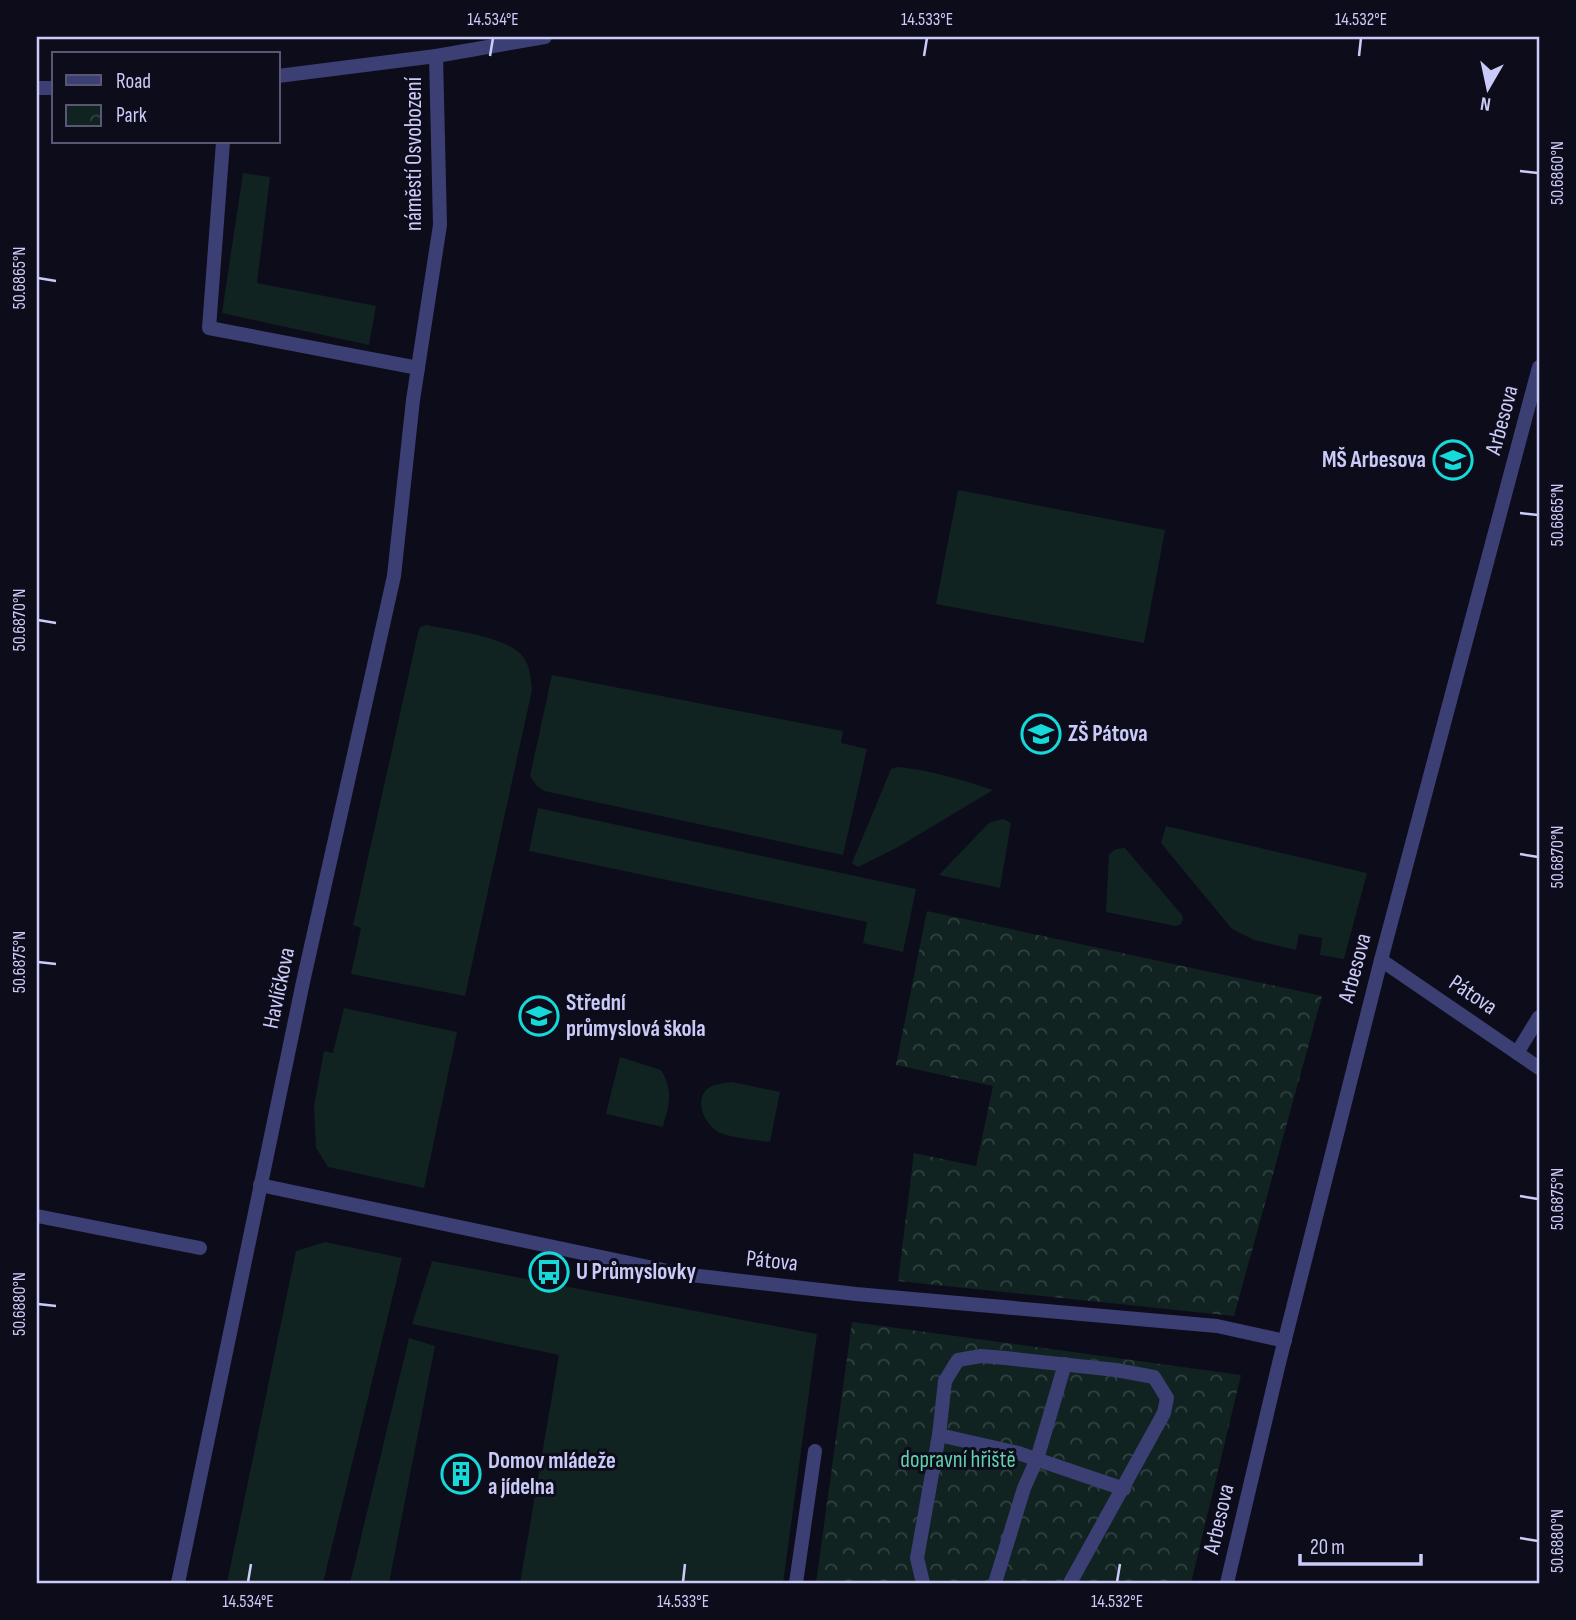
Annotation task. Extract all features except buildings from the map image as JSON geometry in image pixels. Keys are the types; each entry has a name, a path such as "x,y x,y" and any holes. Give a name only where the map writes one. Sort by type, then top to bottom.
{"street":[{"path":"436,56 545,37"},
{"name":"náměstí Osvobození","path":"280,76 436,56 440,225 413,400"},
{"path":"223,144 209,328 418,368"},
{"name":"Arbesova","path":"1227,1583 1381,960 1539,367"},
{"name":"Havlíčkova","path":"178,1583 303,982 394,576 413,400"},
{"name":"Pátova","path":"1381,960 1539,1068"},
{"path":"1517,1053 1539,1017"},
{"name":"Pátova","path":"260,1185 682,1274 856,1294 1217,1326 1285,1341"},
{"path":"37,1216 200,1248"},
{"path":"923,1583 918,1558 946,1381 958,1360 981,1356 1116,1370 1154,1377 1167,1398 1164,1413 1070,1583"},
{"path":"995,1583 1024,1488 1037,1459 1065,1364"},
{"path":"939,1434 1037,1459 1124,1489"},
{"path":"796,1583 816,1451"}],"green space":[{"path":"243,173 270,177 257,283 376,306 369,345 222,313"},
{"path":"958,490 1165,530 1144,643 936,604"},
{"path":"427,625 506,644 524,658 532,686 465,996 351,974 361,928 353,925 418,633 420,627"},
{"path":"552,675 843,731 841,743 867,749 843,855 544,791 530,776"},
{"path":"898,767 934,773 993,790 898,847 858,867 852,863 891,769"},
{"path":"538,808 916,889 903,952 863,943 867,922 529,851"},
{"path":"1003,819 1011,823 1000,888 939,875 989,823"},
{"path":"1166,826 1367,873 1344,959 1320,955 1322,938 1299,934 1296,950 1254,940 1232,929 1161,843"},
{"path":"1125,848 1181,914 1181,924 1176,926 1106,912 1109,854 1116,849"},
{"path":"927,911 1322,996 1234,1316 898,1281 914,1153 976,1166 993,1086 896,1065"},
{"path":"344,1008 457,1032 424,1188 328,1167 316,1148 314,1106 324,1051 333,1053"},
{"path":"620,1057 661,1070 669,1092 663,1127 606,1114"},
{"path":"732,1082 780,1092 770,1142 720,1133 706,1120 701,1102 706,1090 715,1085"},
{"path":"325,1242 402,1258 323,1583 227,1583 296,1251"},
{"path":"432,1261 817,1334 783,1583 520,1583 559,1355 412,1324"},
{"name":"dopravní hřiště","path":"852,1322 1241,1375 1191,1583 816,1583"},
{"path":"409,1338 435,1346 389,1583 350,1583"}],"place":[{"name":"MŠ Arbesova","path":"1453,460"},
{"name":"ZŠ Pátova","path":"1041,734"},
{"name":"Střední průmyslová škola","path":"539,1016"},
{"name":"U Průmyslovky","path":"549,1272"},
{"name":"Domov mládeže a jídelna","path":"461,1474"}]}
